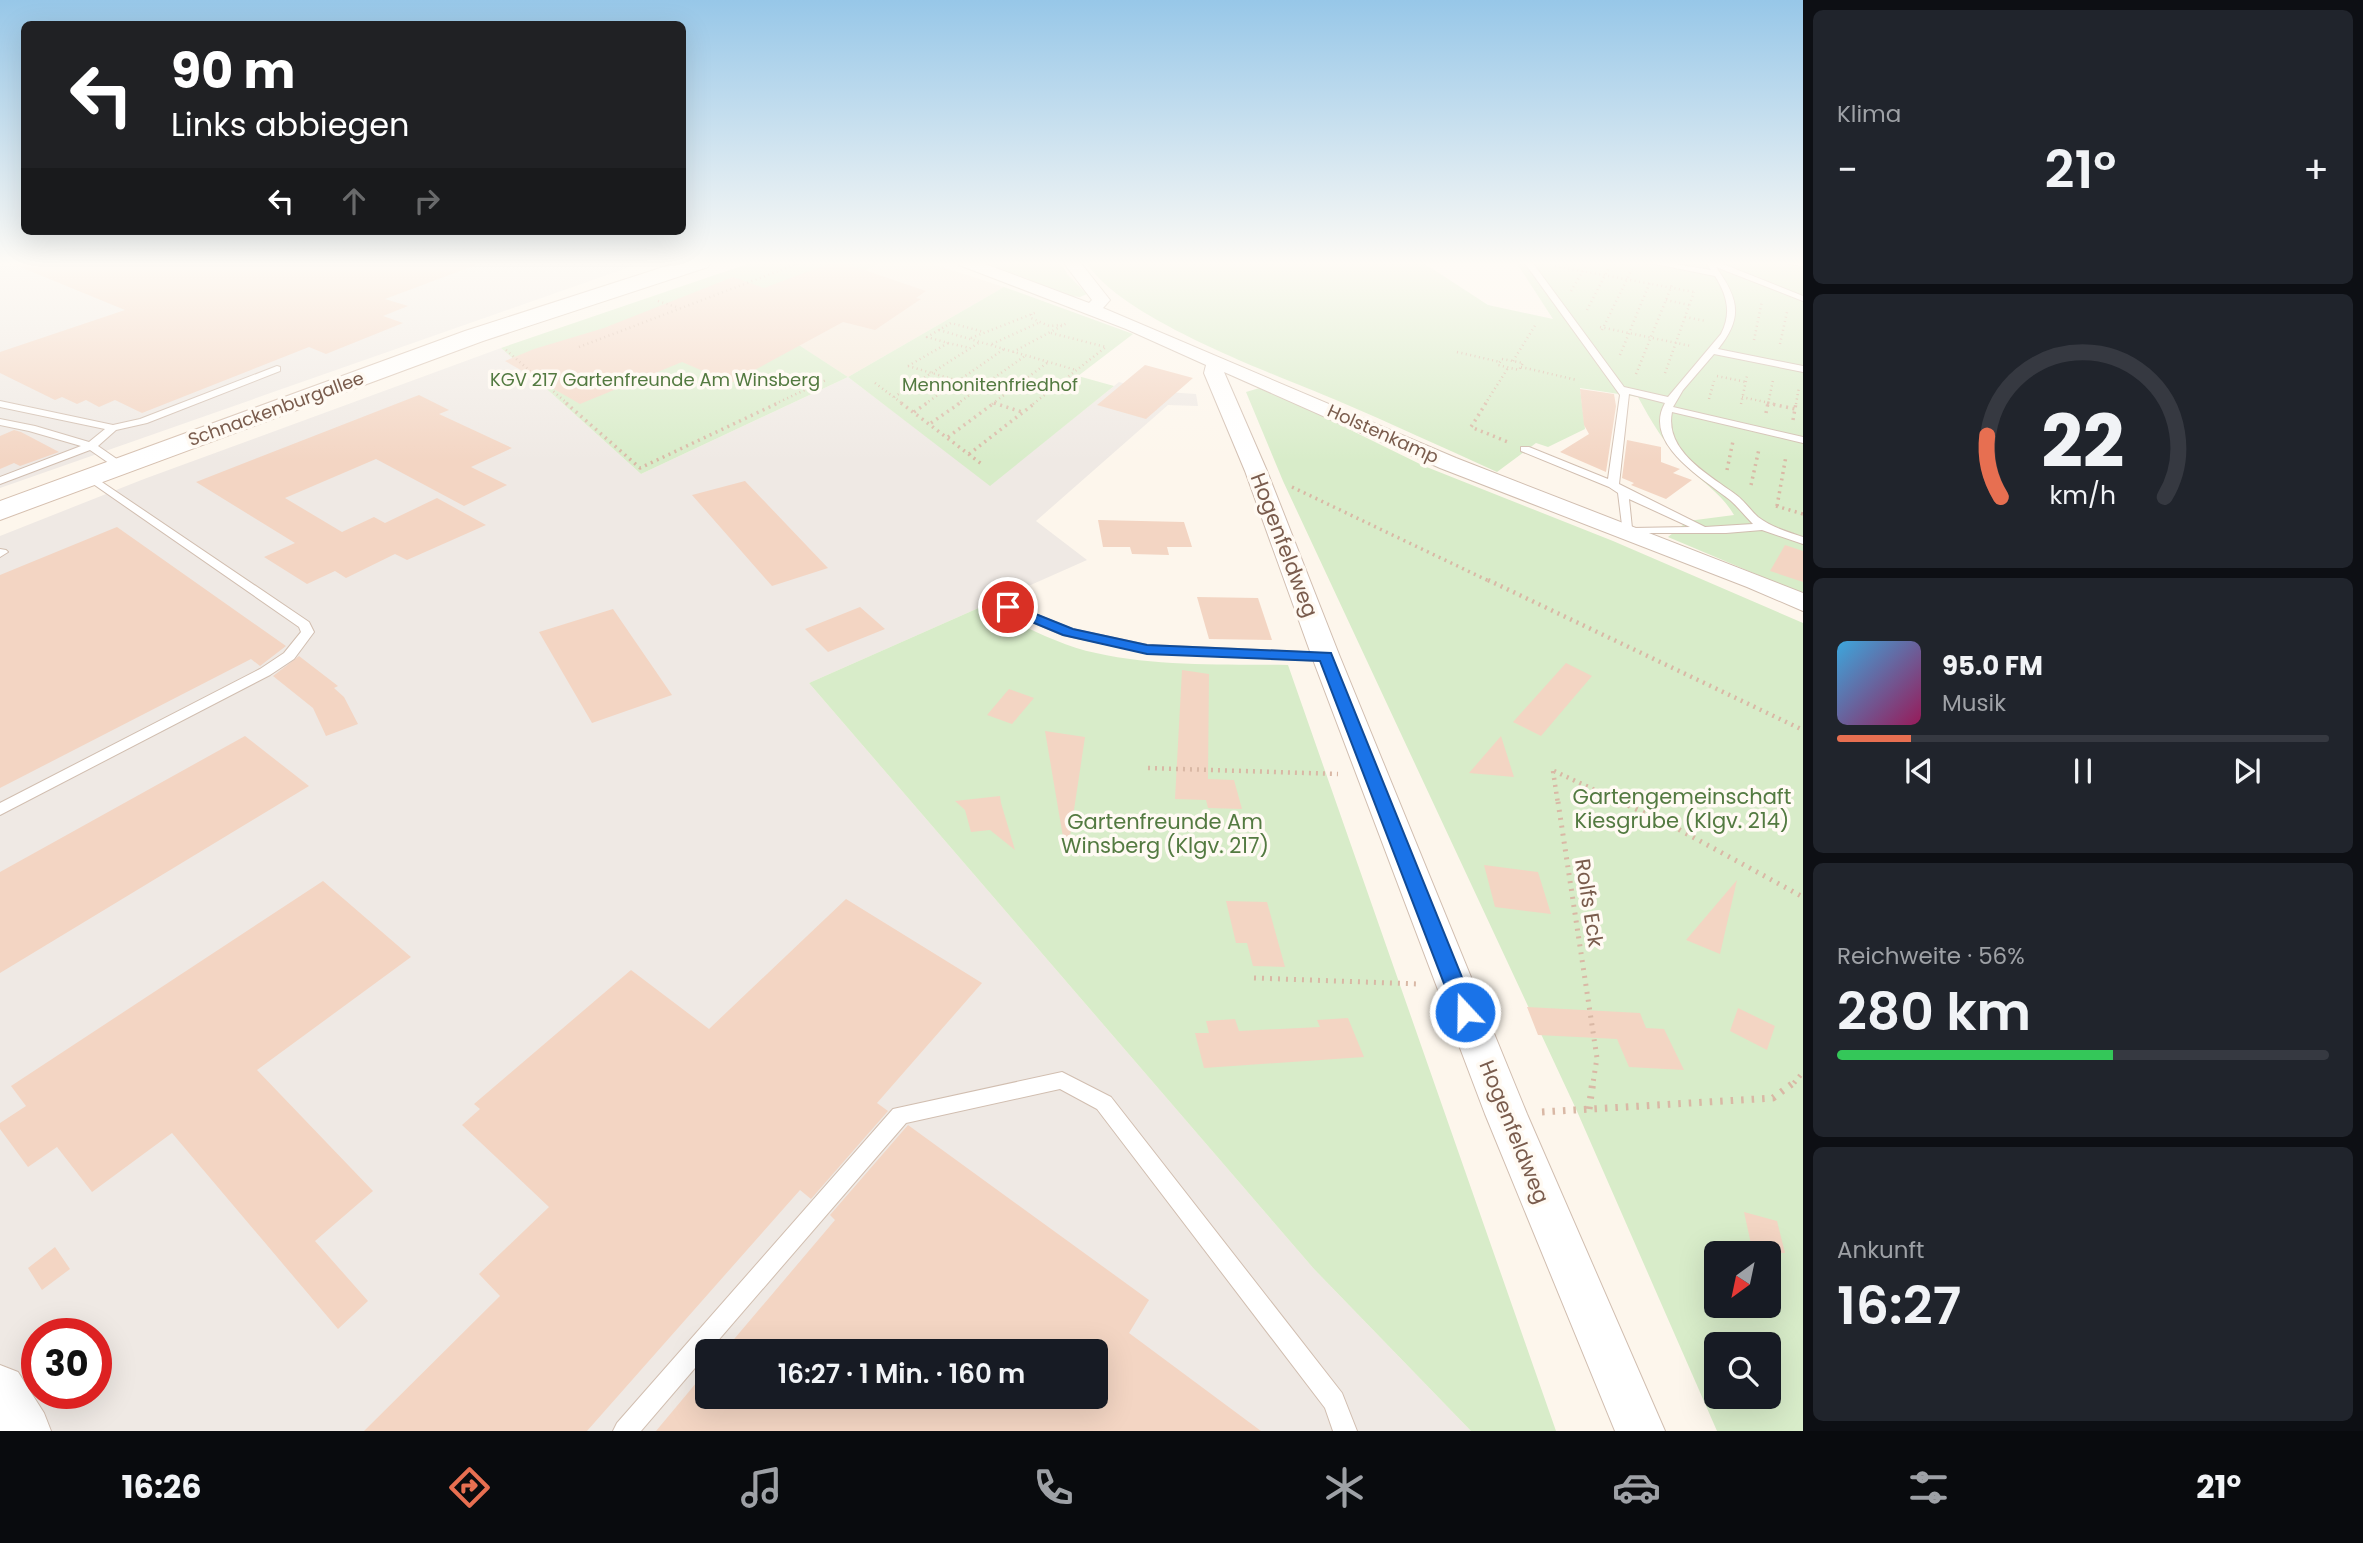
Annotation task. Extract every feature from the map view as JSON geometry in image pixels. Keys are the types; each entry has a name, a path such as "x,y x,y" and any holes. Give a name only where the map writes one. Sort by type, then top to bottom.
{"main road":[{"name":"Schnackenburgallee","path":"0,511 495,329"}],"street":[{"name":"Holstenkamp","path":"1138,329 1448,463 1627,531 1803,603"},
{"name":"Hogenfeldweg","path":"1218,362 1213,369 1214,373 1256,471 1455,986 1640,1431"},
{"path":"0,1390 26,1431"}],"lane":[{"path":"1574,329 1625,390 1669,405 1803,440"},
{"path":"1728,329 1669,405 1664,423 1670,440 1697,473 1739,501 1750,516 1764,526 1803,541"},
{"path":"1713,351 1803,369"},
{"path":"3,475 85,445 113,428 152,418 277,369"},
{"path":"1613,485 1625,390"},
{"path":"0,404 113,428"},
{"path":"0,422 29,432 66,438 85,445 120,466"},
{"path":"47,446 66,438"},
{"path":"58,452 85,445"},
{"path":"1525,449 1613,485 1702,529"},
{"path":"3,475 20,466"},
{"path":"0,810 265,672 289,656 308,632 304,625 90,477"},
{"path":"1623,492 1627,531 1764,526"},
{"path":"1008,607 1068,632 1147,649 1326,657"},
{"path":"625,1431 900,1115 1062,1080 1104,1103 1334,1401 1345,1431"}],"path":[{"path":"579,347 627,329"},
{"path":"972,329 984,332"},
{"path":"971,338 992,329"},
{"path":"992,344 1025,329"},
{"path":"1013,352 1057,329"},
{"path":"1513,361 1533,329"},
{"path":"1607,329 1713,351"},
{"path":"1629,333 1631,329"},
{"path":"1625,390 1655,329"},
{"path":"1666,370 1681,329"},
{"path":"1750,359 1756,329"},
{"path":"970,348 927,337 939,330 1076,370"},
{"path":"969,454 1105,347 1051,333"},
{"path":"894,397 981,341"},
{"path":"948,343 908,366 1004,394"},
{"path":"499,344 640,468 826,380"},
{"path":"914,412 1005,349"},
{"path":"1457,352 1500,362 1502,359 1523,363 1521,367"},
{"path":"931,423 1025,356"},
{"path":"948,437 1048,362"},
{"path":"1500,362 1498,365 1508,368 1519,370 1521,367 1577,380"},
{"path":"1508,368 1471,427 1525,449"},
{"path":"1716,376 1746,382"},
{"path":"875,383 983,465"},
{"path":"1742,397 1795,409"},
{"path":"993,403 1023,412"},
{"path":"1256,471 1803,730"},
{"path":"1147,768 1374,776"},
{"name":"Rolfs Eck","path":"1589,1109 1597,1058 1553,771 1678,829 1803,897"},
{"path":"1254,978 1455,986"},
{"path":"1506,1114 1773,1098 1800,1078 1803,1072"}],"shaded area":[{"path":"0,329 454,329 0,488"},
{"path":"773,329 932,329 848,377"},
{"path":"501,348 641,474 848,377 990,485 1119,382 1152,391 1196,394 1198,406 1168,405 1036,521 1087,560 809,683 1314,1269 1471,1431 0,1431 0,536 144,479"}],"green space":[{"name":"KGV 217 Gartenfreunde Am Winsberg","path":"557,329 774,329 848,377 641,474 501,348"},
{"name":"Mennonitenfriedhof","path":"932,329 1119,329 1133,334 1078,376 1114,386 990,486 848,377"},
{"path":"1174,329 1803,329 1803,594 1668,537 1688,521 1734,515 1718,494 1671,449 1638,397 1580,388 1585,429 1548,447 1536,443 1497,472"},
{"name":"Gartengemeinschaft Kiesgrube (Klgv. 214)","path":"1263,387 1424,466 1613,541 1803,623 1803,1431 1717,1431 1707,1409 1781,1409 1781,1332 1704,1332 1704,1401 1576,1109 1283,481 1246,392"},
{"name":"Gartenfreunde Am Winsberg (Klgv. 217)","path":"983,606 1053,639 1096,653 1167,663 1288,665 1556,1431 1471,1431 1314,1269 809,683"}],"building":[{"path":"69,329 389,329 326,354 309,347 142,413 115,400 99,407 86,400 77,404 62,397 55,400 0,373 0,352"},
{"path":"601,329 831,329 731,383 682,362 580,404 505,361 534,349"},
{"path":"1145,365 1193,378 1146,419 1097,405"},
{"path":"1580,389 1614,394 1616,406 1606,472 1560,452 1589,434 1584,425"},
{"path":"419,395 449,410 439,414 512,448 471,467 507,485 464,506 376,459 285,498 342,532 374,517 385,523 437,498 486,525 407,560 395,554 346,578 335,571 307,584 264,557 295,543 196,482"},
{"path":"14,430 59,452 20,466 14,463 0,469 0,436"},
{"path":"1627,440 1661,447 1661,462 1680,469 1673,473 1692,480 1666,499 1631,485 1634,483 1622,478"},
{"path":"745,481 828,568 772,586 692,495"},
{"path":"1098,520 1184,522 1192,547 1167,547 1169,555 1132,554 1130,547 1103,547"},
{"path":"117,527 286,646 260,666 251,659 0,788 0,575"},
{"path":"1785,545 1803,551 1803,582 1770,571"},
{"path":"1197,597 1258,598 1272,640 1209,639"},
{"path":"860,607 885,629 828,652 805,629"},
{"path":"613,609 672,695 592,723 539,632"},
{"path":"299,656 338,686 334,688 344,697 358,724 326,736 313,708 273,676"},
{"path":"1566,663 1592,676 1541,736 1513,722"},
{"path":"1182,670 1209,674 1208,779 1234,780 1242,809 1208,808 1206,800 1175,799"},
{"path":"1009,689 1034,698 1012,724 987,715"},
{"path":"1045,731 1085,737 1069,843 1064,843"},
{"path":"245,736 309,786 0,973 0,872"},
{"path":"1501,736 1514,777 1469,773"},
{"path":"1000,796 1015,850 990,830 971,832 965,810 955,801"},
{"path":"1484,865 1538,872 1551,914 1495,907"},
{"path":"1737,880 1720,954 1686,940"},
{"path":"323,881 411,957 257,1070 373,1191 315,1241 368,1301 338,1329 172,1133 92,1192 57,1147 28,1167 0,1129 0,1123 26,1106 11,1086"},
{"path":"846,899 982,983 877,1103 888,1111 811,1199 800,1190 587,1431 364,1431 500,1296 479,1274 549,1207 462,1125 480,1109 474,1104 631,970 709,1029"},
{"path":"1226,901 1267,902 1285,967 1253,966 1247,943 1236,943"},
{"path":"1527,1007 1640,1013 1646,1028 1664,1029 1684,1070 1629,1067 1617,1039 1538,1035"},
{"path":"1738,1008 1775,1026 1767,1050 1730,1031"},
{"path":"1348,1018 1364,1057 1204,1068 1195,1033 1209,1033 1206,1021 1235,1019 1239,1031 1320,1027 1317,1020"},
{"path":"908,1125 1149,1300 1129,1333 1261,1431 656,1431 695,1384 695,1409 1108,1409 1108,1339 734,1339 835,1220 830,1215"},
{"path":"1744,1212 1777,1221 1782,1241 1750,1241"},
{"path":"55,1247 70,1269 42,1290 28,1268"}],"route":[{"path":"1008,607 1068,632 1147,649 1326,657 1465,1012"}]}
